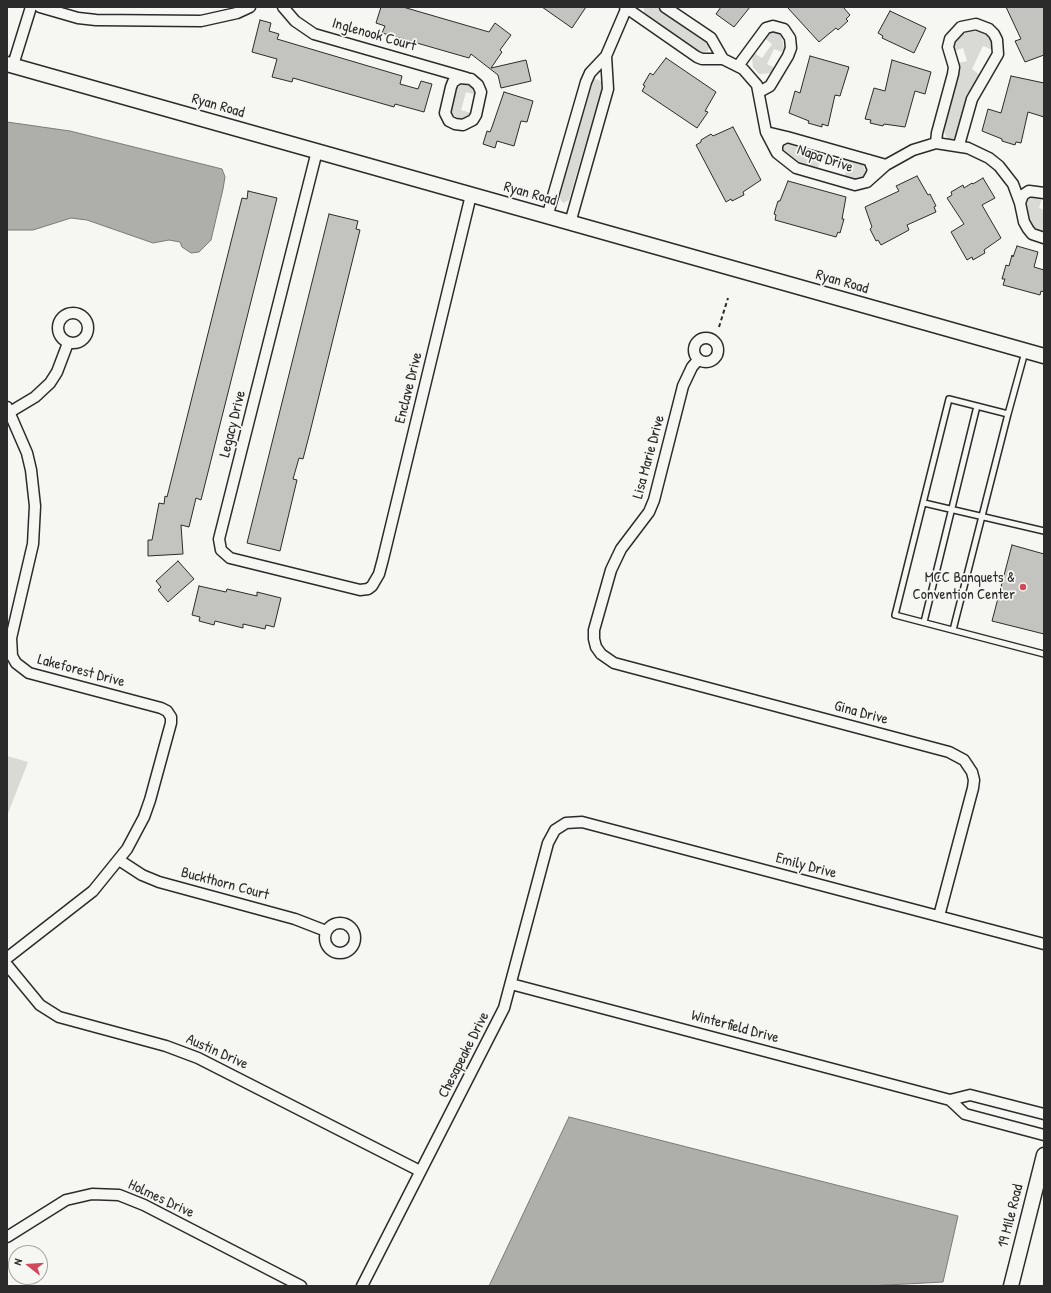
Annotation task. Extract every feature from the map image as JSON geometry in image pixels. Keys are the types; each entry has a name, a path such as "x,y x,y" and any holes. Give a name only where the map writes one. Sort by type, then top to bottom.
{"main road":[{"name":"Ryan Road","path":"10,65 1044,356"},
{"name":"19 Mile Road","path":"1011,1286 1044,1155"}],"street":[{"path":"10,65 30,7"},
{"path":"40,7 96,20 201,21 231,15 250,7"},
{"path":"57,7 65,14"},
{"name":"Inglenook Court","path":"283,7 295,21 314,34 467,78 475,82 481,92 476,114 468,123 454,124 447,117 445,108 456,79 467,78"},
{"path":"547,217 586,82 590,74 606,56 626,7"},
{"name":"Napa Drive","path":"626,7 697,57 702,59 723,59 738,66 754,80 759,92 766,132 777,153 796,168 855,185 867,182 886,165 913,150 936,143 959,145 979,152 999,166 1013,184 1020,203 1024,222 1028,229 1032,234 1044,238"},
{"path":"665,7 711,38 723,59"},
{"path":"936,143 937,133 954,67 948,47 950,39 961,27 976,24 989,29 994,34 997,40 998,54 972,100 959,145"},
{"path":"738,66 766,28 773,26 784,30 790,38 791,48 788,56 775,80 770,86 759,92"},
{"path":"570,223 608,88 606,56"},
{"name":"Inglenook Court","path":"443,71 449,81 450,92"},
{"name":"Napa Drive","path":"766,132 886,165"},
{"name":"Napa Drive","path":"777,153 777,143 787,137"},
{"name":"Legacy Drive","path":"317,151 219,538 219,545 225,555 245,562 360,590 368,589 372,586"},
{"name":"Napa Drive","path":"867,182 873,170 869,160"},
{"path":"1013,184 1044,193"},
{"path":"1020,203 1023,195 1033,190"},
{"name":"Enclave Drive","path":"372,586 379,574 383,559 471,195"},
{"path":"8,410 35,397 50,383 57,372 68,343"},
{"name":"Lisa Marie Drive","path":"596,647 594,630 611,570 621,549 649,512 654,500 683,386 692,367 698,360"},
{"name":"Lakeforest Drive","path":"8,410 27,453 34,489 35,512 33,544 11,638 12,656 16,663 29,673 161,708 167,711 170,717 171,723 150,800 136,834 120,860"},
{"name":"Gina Drive","path":"596,647 601,654 614,663 949,752 964,760 972,772 974,780 938,916"},
{"name":"Emily Drive","path":"560,826 566,823 582,822 1044,944"},
{"name":"Chesapeake Drive","path":"362,1286 499,1019 511,984 548,842 555,830 560,826"},
{"path":"7,958 81,901 103,880 120,860"},
{"name":"Buckthorn Court","path":"120,860 142,875 154,881 295,919 326,931"},
{"name":"Austin Drive","path":"7,965 40,1005 59,1017 166,1046 198,1058 420,1171"},
{"name":"Winterfield Drive","path":"511,984 950,1100 965,1114 1044,1135"},
{"name":"Winterfield Drive","path":"950,1100 970,1095 1044,1114"},
{"name":"Holmes Drive","path":"7,1237 66,1200 92,1194 119,1195 144,1205 301,1286"}],"lane":[{"path":"953,630 1008,414 1026,351"},
{"path":"1008,414 949,399 896,615 1044,654"},
{"path":"924,622 978,406"},
{"path":"924,502 1044,531"}],"path":[{"path":"719,327 728,298"}],"shaded area":[{"path":"644,7 657,7 708,42 708,51 700,53 644,15"},
{"path":"970,30 985,33 992,42 993,50 983,46 972,69 980,75 967,94 956,136 953,139 948,139 944,132 958,79 960,69 958,63 967,61 963,48 954,51 955,44 958,37"},
{"path":"772,31 781,35 784,48 782,52 774,49 767,64 775,68 772,73 759,74 753,67 752,57 754,53 762,58 772,44 764,38"},
{"path":"595,79 601,81 603,84 569,200 563,203 559,197 593,81"},
{"path":"468,84 473,88 476,95 466,92 461,110 471,113 466,118 459,119 453,114 451,108 456,89 461,85"},
{"path":"7,122 70,131 222,169 225,177 211,240 199,252 191,253 182,247 180,242 169,240 153,243 87,220 71,218 33,230 7,230"},
{"path":"787,144 863,165 866,174 863,179 858,180 845,176 847,167 821,159 818,168 800,163 783,151 784,145"},
{"path":"1035,196 1042,198 1039,208 1044,210 1044,233 1033,227 1029,221 1026,209 1028,200"},
{"path":"7,756 28,762 7,816"},
{"path":"569,1117 958,1216 943,1282 868,1286 489,1286"}],"building":[{"path":"381,7 403,7 489,32 495,23 511,35 500,50 502,52 491,68 526,60 531,81 501,88 498,75 471,54 469,58 382,33 385,26 376,23"},
{"path":"542,7 586,7 572,28"},
{"path":"721,7 750,7 734,27 716,14"},
{"path":"787,7 843,7 850,15 846,19 848,21 838,30 836,28 819,42"},
{"path":"1006,7 1044,7 1044,55 1025,62 1015,41 1021,39"},
{"path":"890,11 926,28 914,53 882,38 883,36 878,33"},
{"path":"260,20 271,23 269,31 279,34 277,39 402,76 400,84 418,89 421,81 432,84 424,112 395,104 394,107 293,78 292,82 272,77 277,59 252,52"},
{"path":"810,56 849,67 840,96 835,95 828,126 822,124 822,127 808,123 809,121 789,113 795,91 800,93"},
{"path":"666,58 716,92 705,111 708,112 697,128 642,91 645,86 643,85 650,73 653,75"},
{"path":"892,60 931,72 925,94 915,91 905,127 884,124 883,126 870,123 871,120 865,119 874,88 885,91"},
{"path":"1011,76 1044,83 1044,117 1028,112 1021,143 1016,142 1015,145 1002,141 1002,139 982,131 988,109 1001,113"},
{"path":"504,92 533,101 527,122 521,121 514,146 497,141 495,148 483,144 487,131 490,132"},
{"path":"733,127 761,180 743,192 744,195 732,201 731,199 726,202 696,145 711,134 713,136"},
{"path":"917,176 928,195 930,194 936,206 934,207 936,212 907,225 909,230 881,245 878,240 876,241 870,229 872,227 865,207 899,191 896,186"},
{"path":"983,178 995,198 982,205 1001,238 984,250 985,253 973,260 972,257 967,260 951,232 964,224 947,198 952,195 951,192 963,185 964,188"},
{"path":"788,181 846,197 842,219 844,219 840,233 838,232 836,237 775,220 776,215 774,214 778,201 780,201"},
{"path":"248,191 277,198 201,500 196,498 189,527 181,525 183,554 148,556 148,540 152,540 159,503 164,504 165,496 167,497 242,198 247,199"},
{"path":"329,214 358,221 356,229 360,230 303,459 299,458 293,479 297,480 280,551 247,543"},
{"path":"1017,246 1038,252 1034,267 1044,270 1044,292 1041,291 1040,295 1003,285 1005,279 1002,279 1006,265 1009,266 1012,255 1013,257"},
{"name":"MCC Banquets & Convention Center","path":"1012,545 1044,554 1044,634 992,621"},
{"path":"178,561 194,579 168,602 158,590 161,587 156,581"},
{"path":"199,586 226,592 227,589 257,596 257,592 281,598 274,627 266,625 265,629 243,624 243,628 215,621 214,625 199,621 200,617 192,615"}],"place":[{"name":"MCC Banquets & Convention Center","path":"1023,587"}]}
